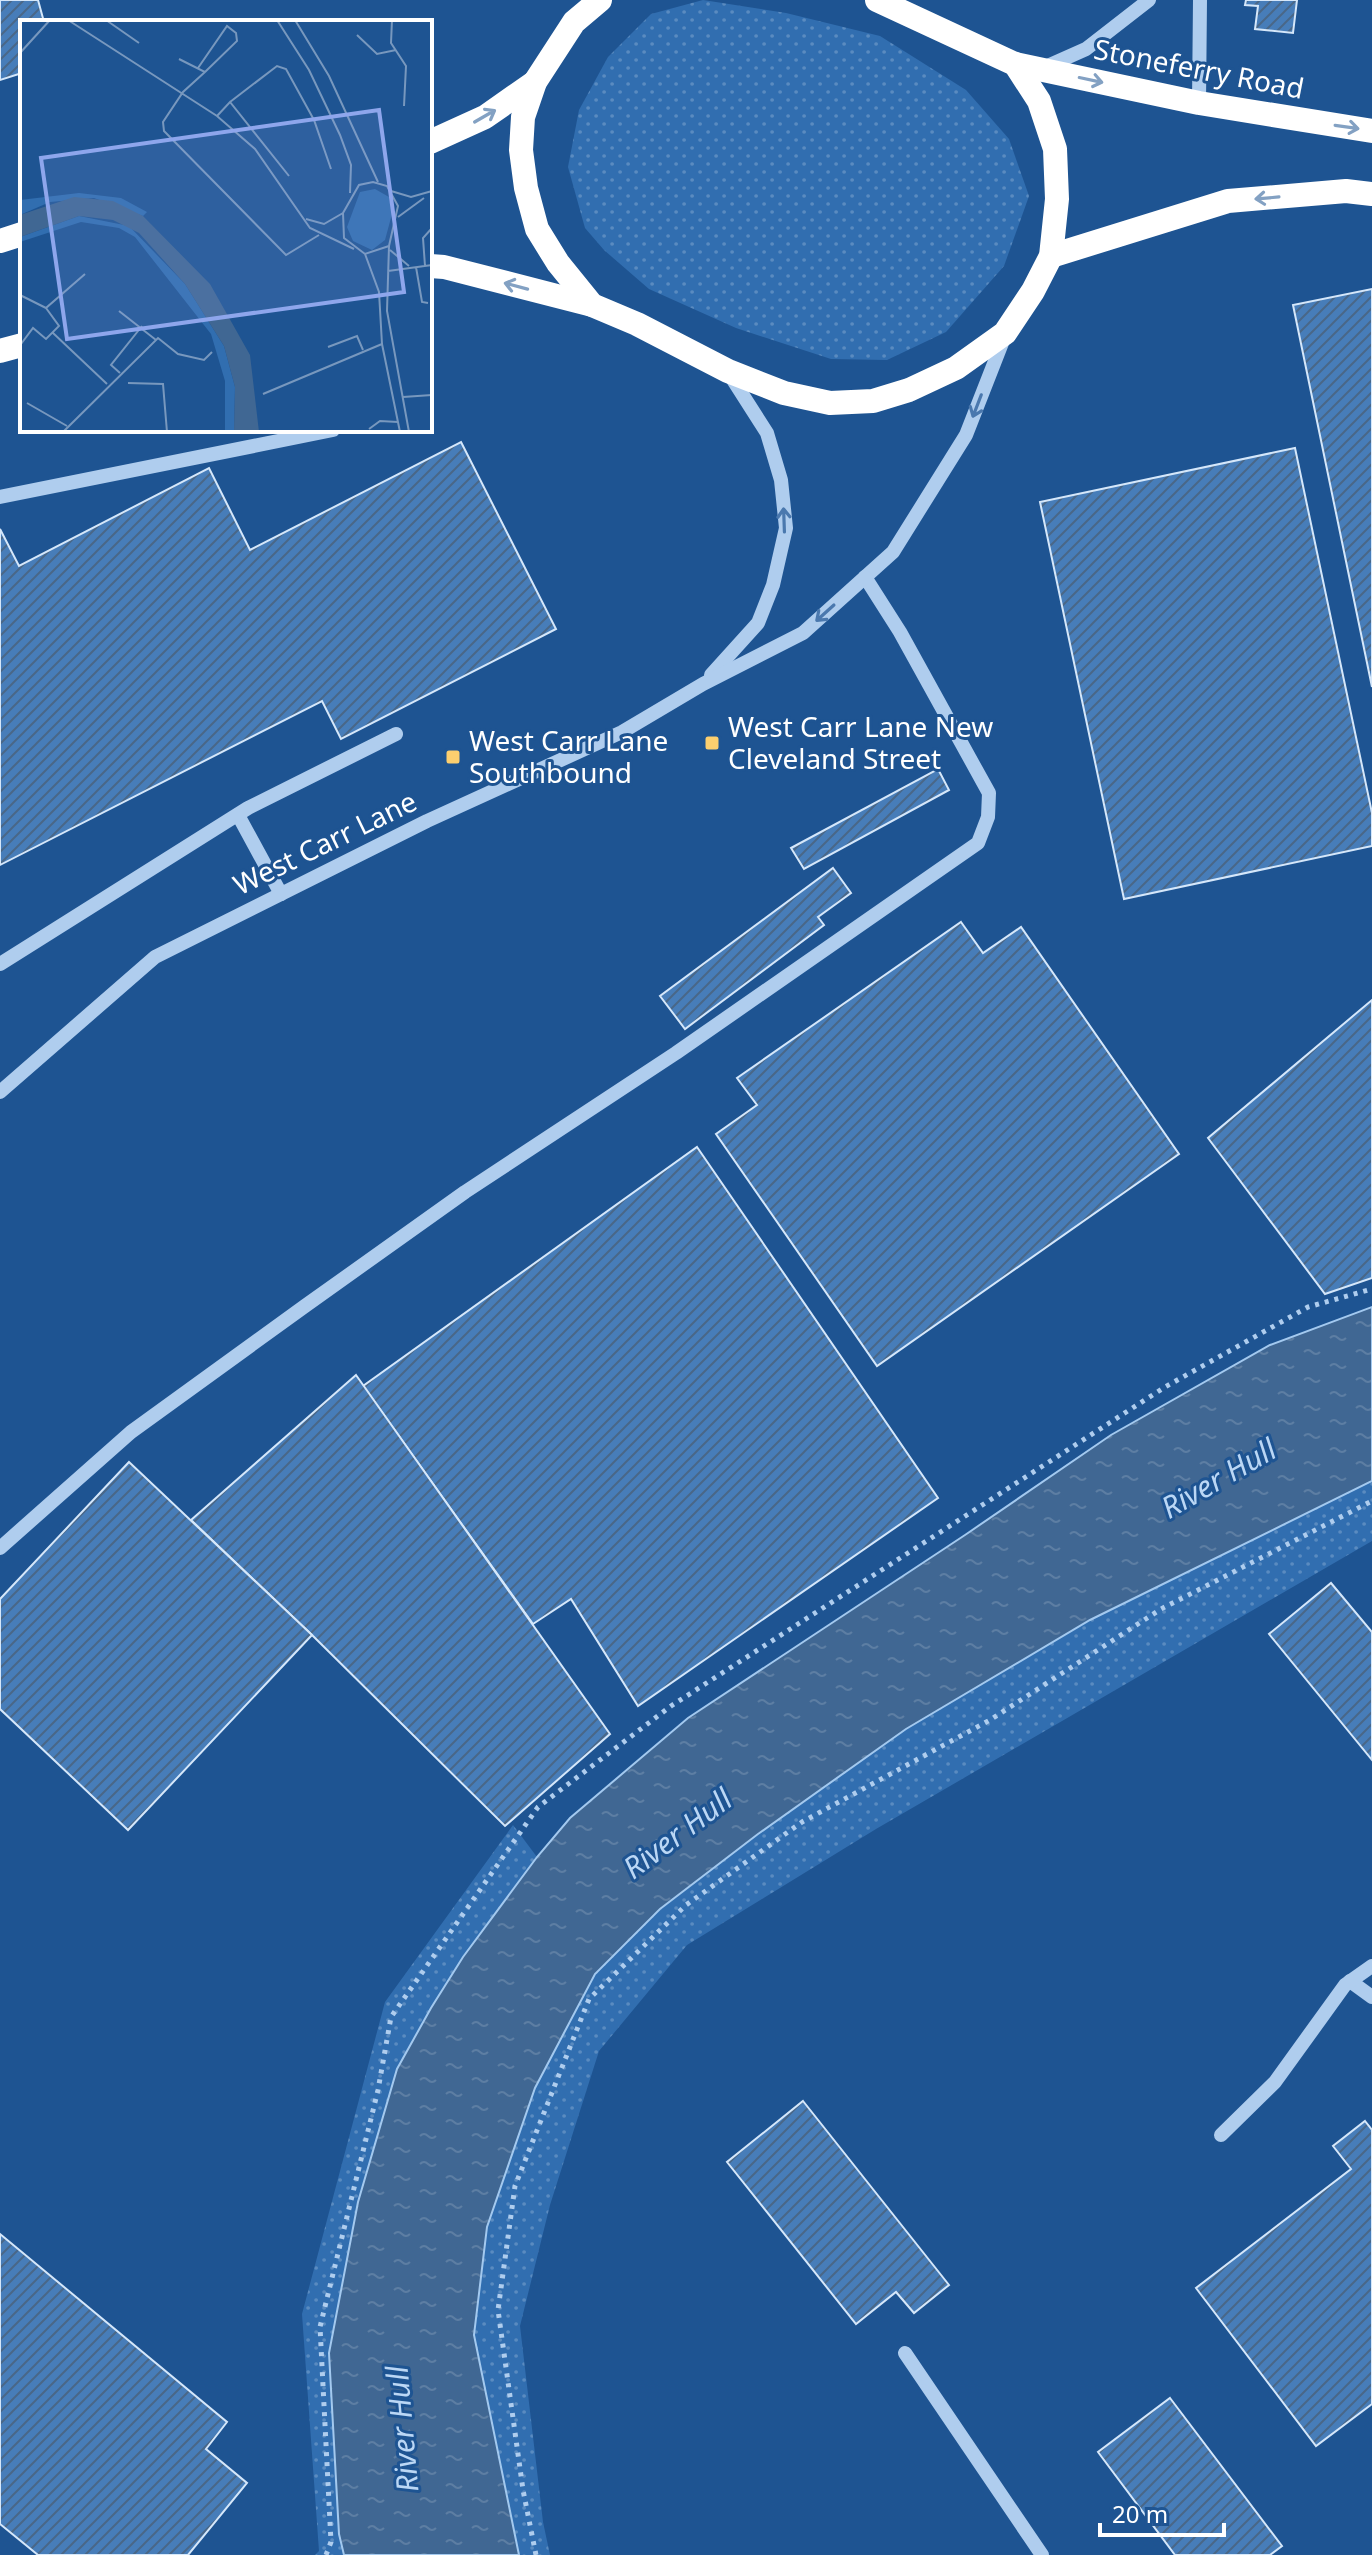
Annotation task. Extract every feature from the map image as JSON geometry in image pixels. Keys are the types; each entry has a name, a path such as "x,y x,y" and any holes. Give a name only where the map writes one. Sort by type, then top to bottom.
{"highway":[{"path":"592,305 558,263 537,229 526,188 521,150 523,117 535,82 574,22 600,0"},
{"name":"Stoneferry Road","path":"877,0 1015,64 1199,103 1372,131"},
{"path":"432,266 592,305 637,324 728,371 784,393 830,403 873,401 909,390 956,368 1005,333 1033,291 1051,256 1057,199 1055,149 1039,101 1015,64"},
{"path":"432,141 485,117 535,82"},
{"path":"1051,256 1228,201 1346,191 1372,194"},
{"path":"0,241 20,235"},
{"path":"0,351 20,346"}],"street":[{"path":"1041,69 1086,49 1149,0"},
{"path":"1199,103 1200,0"},
{"name":"West Carr Lane","path":"0,1092 155,957 427,821 622,732 703,684 803,633 893,552 966,435 1005,333"},
{"name":"West Carr Lane","path":"703,684 758,623 773,585 786,528 781,480 767,433 728,371"},
{"path":"0,497 323,432"},
{"path":"0,1548 131,1432 317,1297 465,1192 676,1053 978,843 988,817 989,793 900,632 865,577"},
{"path":"0,964 238,815 396,734"},
{"path":"238,815 281,894"},
{"path":"1221,2135 1275,2082 1345,1985 1372,1966"},
{"path":"1350,1981 1372,1997"},
{"path":"905,2353 1042,2555"}],"path":[{"path":"326,2555 331,2542 320,2327 378,2090 391,2017 538,1807 671,1706 1165,1387 1308,1307 1372,1289"},
{"path":"536,2555 523,2490 498,2310 515,2186 589,1999 686,1905 802,1822 990,1720 1161,1609 1372,1501"}],"shaded area":[{"path":"703,0 786,13 880,36 966,90 1009,139 1029,196 1004,266 946,332 887,360 831,359 736,328 649,289 604,250 585,228 568,167 579,110 608,57 651,14"},
{"path":"1372,1481 1372,1541 876,1829 687,1945 599,2051 550,2205 520,2326 543,2522 550,2555 518,2555 474,2335 487,2227 535,2088 595,1974 660,1910 758,1834 906,1729 1090,1620"},
{"path":"513,1825 537,1857 463,1957 397,2069 358,2202 329,2353 339,2534 344,2555 315,2555 319,2551 302,2314 385,2002"}],"water":[{"name":"River Hull","path":"1372,1307 1372,1481 1090,1620 906,1729 758,1834 660,1909 595,1974 535,2088 487,2227 474,2335 519,2555 344,2555 339,2534 329,2353 358,2202 397,2069 463,1957 537,1857 570,1818 688,1718 1111,1435 1270,1345"}],"building":[{"path":"0,0 38,0 43,20 20,20 20,74 0,80"},
{"path":"1246,0 1297,0 1293,33 1255,29 1258,6 1245,5"},
{"path":"1372,289 1372,687 1293,305"},
{"path":"461,442 556,629 341,739 322,701 0,865 0,529 19,566 209,468 250,550"},
{"path":"1295,448 1372,813 1372,846 1124,899 1040,502"},
{"path":"938,769 949,790 804,869 791,848"},
{"path":"833,868 851,893 818,917 824,925 685,1029 660,996"},
{"path":"961,922 983,953 1021,927 1179,1154 877,1366 716,1134 757,1105 737,1078"},
{"path":"1372,1000 1372,1278 1325,1294 1208,1138"},
{"path":"697,1147 938,1498 638,1706 571,1599 533,1624 363,1386"},
{"path":"356,1375 610,1734 505,1826 191,1520"},
{"path":"129,1462 312,1635 128,1830 0,1709 0,1599"},
{"path":"1331,1583 1372,1632 1372,1760 1269,1634"},
{"path":"803,2101 949,2285 914,2313 896,2292 856,2324 727,2162"},
{"path":"1365,2121 1372,2130 1372,2404 1316,2446 1196,2288 1351,2169 1333,2146"},
{"path":"0,2234 227,2422 206,2449 247,2483 188,2555 38,2555 0,2524"},
{"path":"1170,2398 1282,2546 1270,2555 1175,2555 1098,2452"}],"place":[{"name":"West Carr Lane New Cleveland Street","path":"712,743"},
{"name":"West Carr Lane Southbound","path":"453,757"}]}
